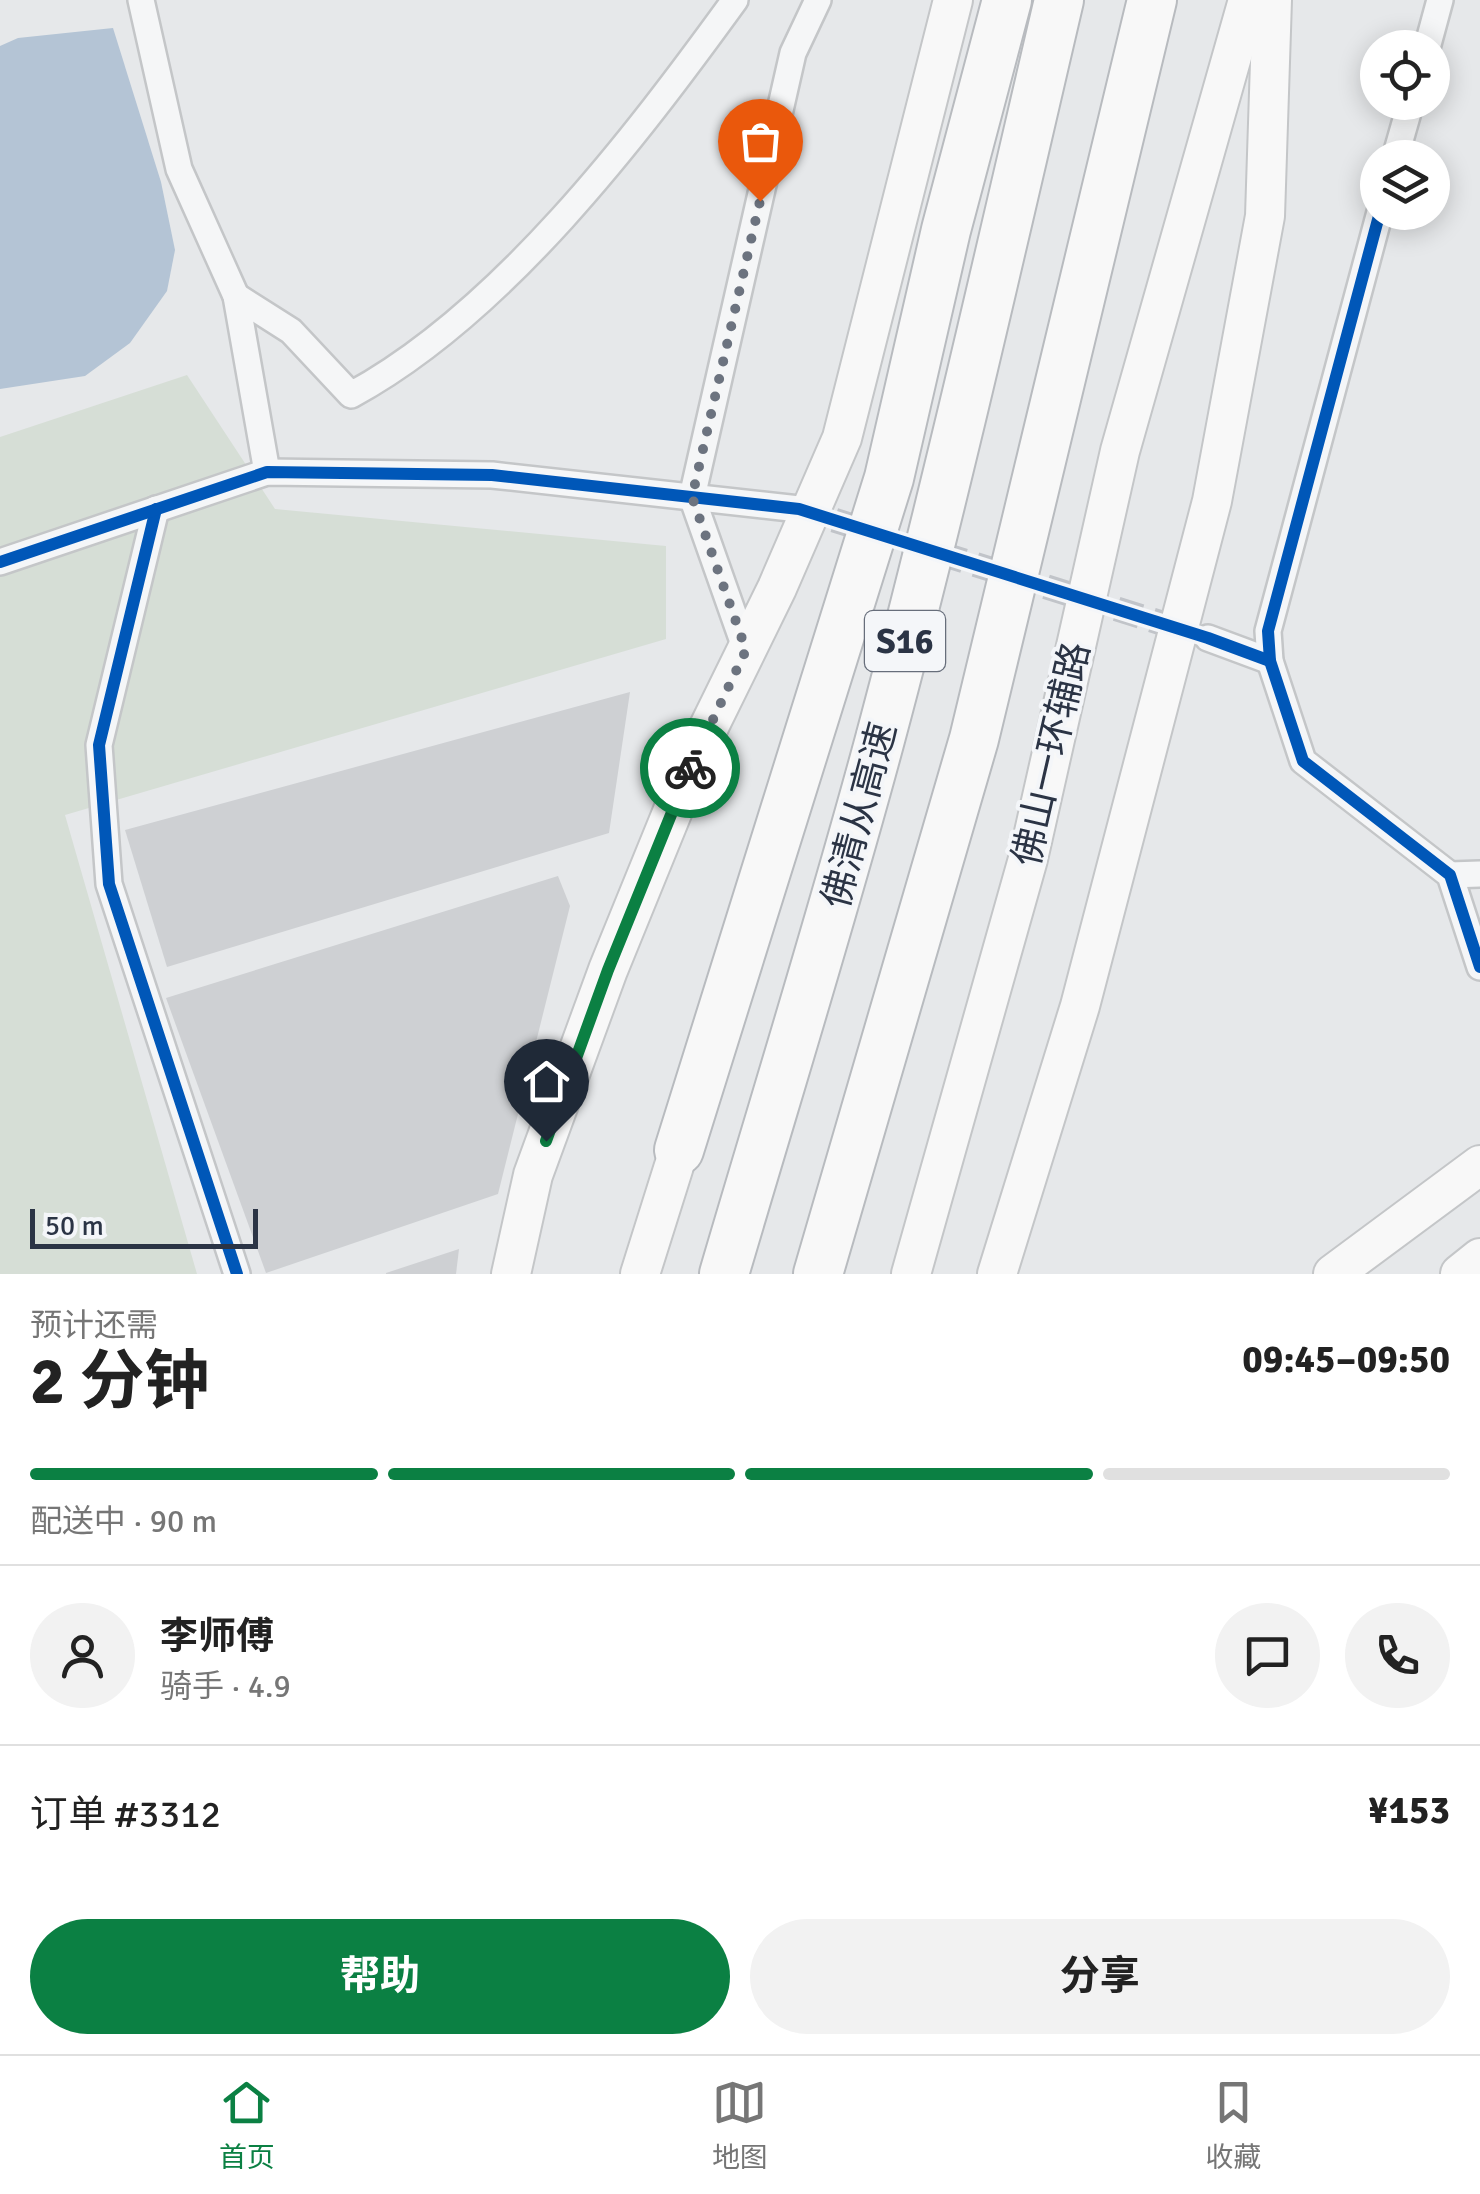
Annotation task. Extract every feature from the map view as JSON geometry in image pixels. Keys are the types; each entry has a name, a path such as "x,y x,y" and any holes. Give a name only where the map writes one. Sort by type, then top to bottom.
{"highway":[{"path":"679,1150 889,478 946,230 1007,0"},
{"name":"佛清从高速","path":"724,1274 834,906 888,706 954,452 1059,0"},
{"name":"S16","path":"818,1274 974,738 1152,0"}],"main road":[{"path":"511,1274 534,1175 608,970 698,749 842,438 954,0"},
{"name":"佛山一环辅路","path":"911,1274 1028,859 1120,452 1248,0"},
{"path":"997,1274 1080,1006 1212,501 1266,216 1272,0"},
{"path":"640,1274 679,1150"},
{"path":"1334,1274 1480,1164"},
{"path":"1010,1230 1021,1274"},
{"path":"1460,1274 1480,1258"}],"street":[{"path":"140,0 178,169 236,296 267,472"},
{"path":"236,296 290,331 350,395 380,379 454,322 539,243 656,108 735,0"},
{"path":"746,650 692,497 794,53 818,0"},
{"path":"1432,30 1440,0"},
{"path":"1375,230 1268,631 1270,661 1303,761 1450,875 1480,967"},
{"path":"0,562 267,472 492,474 798,509"},
{"path":"156,509 98,745 109,884 237,1274"},
{"path":"1208,638 1270,661"},
{"path":"1450,875 1480,874"}],"shaded area":[{"path":"187,375 275,509 666,546 666,639 65,815 197,1274 0,1274 0,437"}],"water":[{"path":"113,28 161,182 175,250 167,291 130,343 85,376 0,389 0,46 18,38"}],"building":[{"path":"630,692 609,833 167,967 125,830"},
{"path":"558,876 570,906 498,1194 266,1273 166,998"},
{"path":"459,1249 456,1274 386,1274 386,1273"}],"tunnel":[{"path":"799,509 1190,632"}],"cycle path":[{"path":"1375,230 1268,631 1270,661 1303,761 1450,875 1480,967"},
{"path":"0,562 267,472 492,475 799,509 1270,661"},
{"path":"156,509 99,745 109,884 237,1274"}],"way so far":[{"path":"690,768 746,650 692,497 760,201"}],"route":[{"path":"546,1141 608,970 690,768"}]}
